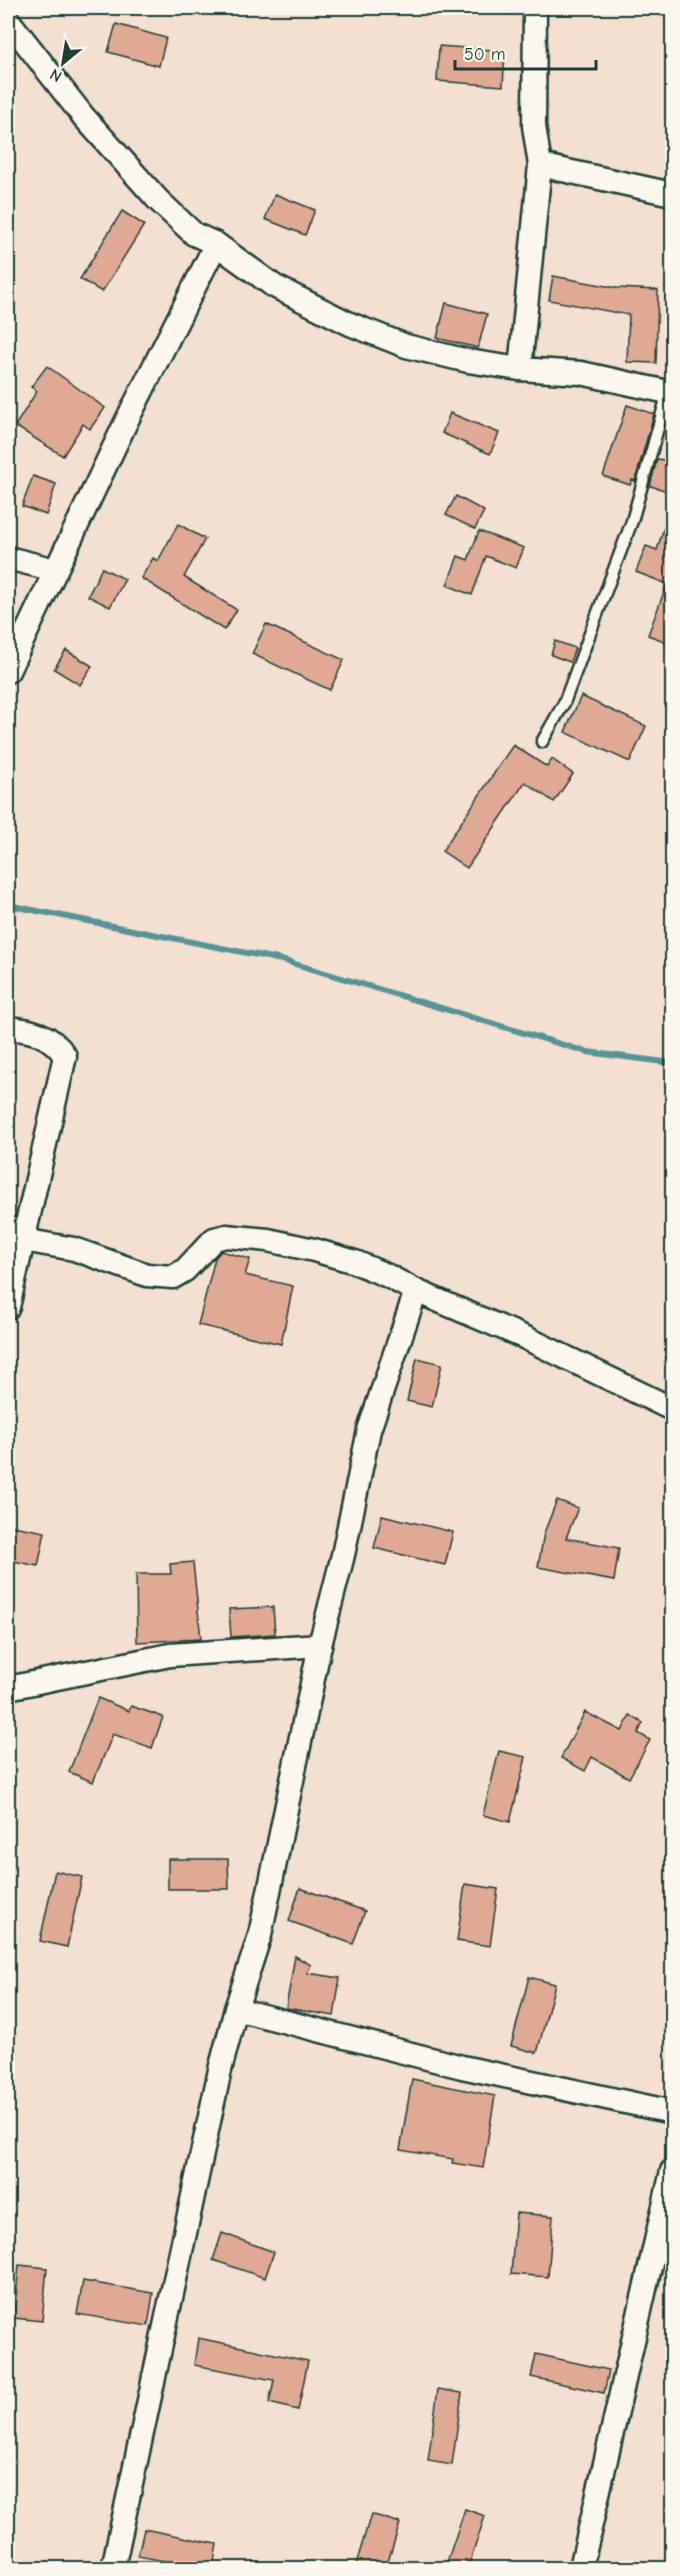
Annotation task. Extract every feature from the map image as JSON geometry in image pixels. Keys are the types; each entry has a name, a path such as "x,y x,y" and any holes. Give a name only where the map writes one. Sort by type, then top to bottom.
{"street":[{"path":"520,369 540,165 534,126 535,8"},
{"path":"8,20 83,116 159,200 194,234 216,244 274,286 350,324 406,346 468,362 520,369 580,373 670,392"},
{"path":"540,165 672,194"},
{"path":"8,671 127,420 216,244"},
{"path":"8,558 55,570"},
{"path":"8,1028 35,1030 61,1049 65,1056 15,1233 8,1307"},
{"path":"15,1233 74,1249 147,1275 173,1277 185,1270 214,1239 226,1236 250,1237 291,1244 355,1262 388,1276 416,1291 526,1338 672,1408"},
{"path":"113,2568 220,2070 236,2008 260,1935 320,1645 343,1555 369,1430 416,1291"},
{"path":"8,1688 170,1655 320,1645"},
{"path":"236,2008 462,2067 672,2112"},
{"path":"581,2568 672,2171"}],"lane":[{"path":"542,742 564,703 632,521 670,392"}],"building":[{"path":"116,24 166,38 159,66 108,52"},
{"path":"439,46 505,51 503,86 437,81"},
{"path":"275,194 315,210 305,235 265,219"},
{"path":"122,211 144,225 102,292 80,279"},
{"path":"553,276 617,288 658,290 656,363 627,362 629,315 549,300"},
{"path":"446,303 487,314 478,348 437,338"},
{"path":"47,366 105,408 90,429 83,424 63,456 15,426 37,391 31,387"},
{"path":"627,405 654,414 635,481 632,480 630,485 603,476"},
{"path":"450,413 499,433 490,454 442,433"},
{"path":"657,459 672,461 672,492 650,486"},
{"path":"33,476 56,484 46,515 22,506"},
{"path":"456,496 484,511 475,529 446,515"},
{"path":"669,511 672,512 672,644 648,635 667,584 636,572 646,546 657,550"},
{"path":"178,524 205,539 184,577 237,610 224,630 141,578 153,558 158,561"},
{"path":"479,531 524,548 516,568 486,556 472,595 447,585 458,556 468,560"},
{"path":"102,568 125,579 110,607 88,596"},
{"path":"266,624 344,660 330,690 252,654"},
{"path":"555,641 575,648 570,662 551,655"},
{"path":"66,650 92,666 80,685 54,669"},
{"path":"581,696 646,726 630,762 565,732"},
{"path":"513,745 547,767 552,759 573,774 554,802 525,782 467,868 442,851"},
{"path":"221,1251 250,1259 245,1275 293,1286 281,1344 198,1325 215,1258"},
{"path":"417,1358 442,1364 432,1407 407,1401"},
{"path":"557,1500 578,1508 566,1538 619,1548 614,1581 538,1567 544,1533"},
{"path":"382,1515 453,1532 445,1565 374,1548"},
{"path":"8,1525 45,1532 38,1566 8,1560"},
{"path":"193,1562 201,1639 137,1642 136,1574 171,1574 170,1564"},
{"path":"273,1607 275,1634 231,1637 229,1609"},
{"path":"98,1698 129,1711 131,1706 163,1717 152,1748 113,1734 93,1782 69,1772"},
{"path":"585,1712 622,1731 630,1715 643,1723 638,1733 650,1740 629,1778 592,1757 585,1771 561,1758"},
{"path":"499,1751 526,1757 510,1822 483,1815"},
{"path":"168,1859 228,1859 229,1889 168,1889"},
{"path":"55,1871 82,1877 67,1947 40,1941"},
{"path":"465,1884 498,1889 490,1946 457,1941"},
{"path":"300,1888 365,1911 353,1944 289,1921"},
{"path":"295,1956 311,1965 307,1973 340,1978 334,2016 286,2008"},
{"path":"529,1977 555,1984 537,2053 511,2046"},
{"path":"412,2079 495,2096 483,2168 452,2163 453,2159 400,2150"},
{"path":"516,2213 553,2216 548,2277 511,2274"},
{"path":"222,2233 274,2252 265,2278 213,2260"},
{"path":"19,2265 47,2268 42,2321 14,2318"},
{"path":"83,2281 153,2293 148,2326 77,2314"},
{"path":"198,2338 308,2361 298,2410 269,2403 274,2380 194,2365"},
{"path":"536,2354 609,2370 604,2393 531,2377"},
{"path":"438,2389 462,2393 452,2465 428,2461"},
{"path":"465,2509 485,2516 468,2568 445,2568"},
{"path":"371,2514 400,2523 386,2568 355,2568"},
{"path":"144,2529 217,2544 213,2568 201,2568 138,2556"}],"waterway":[{"path":"8,905 282,960 587,1052 672,1063"}]}
